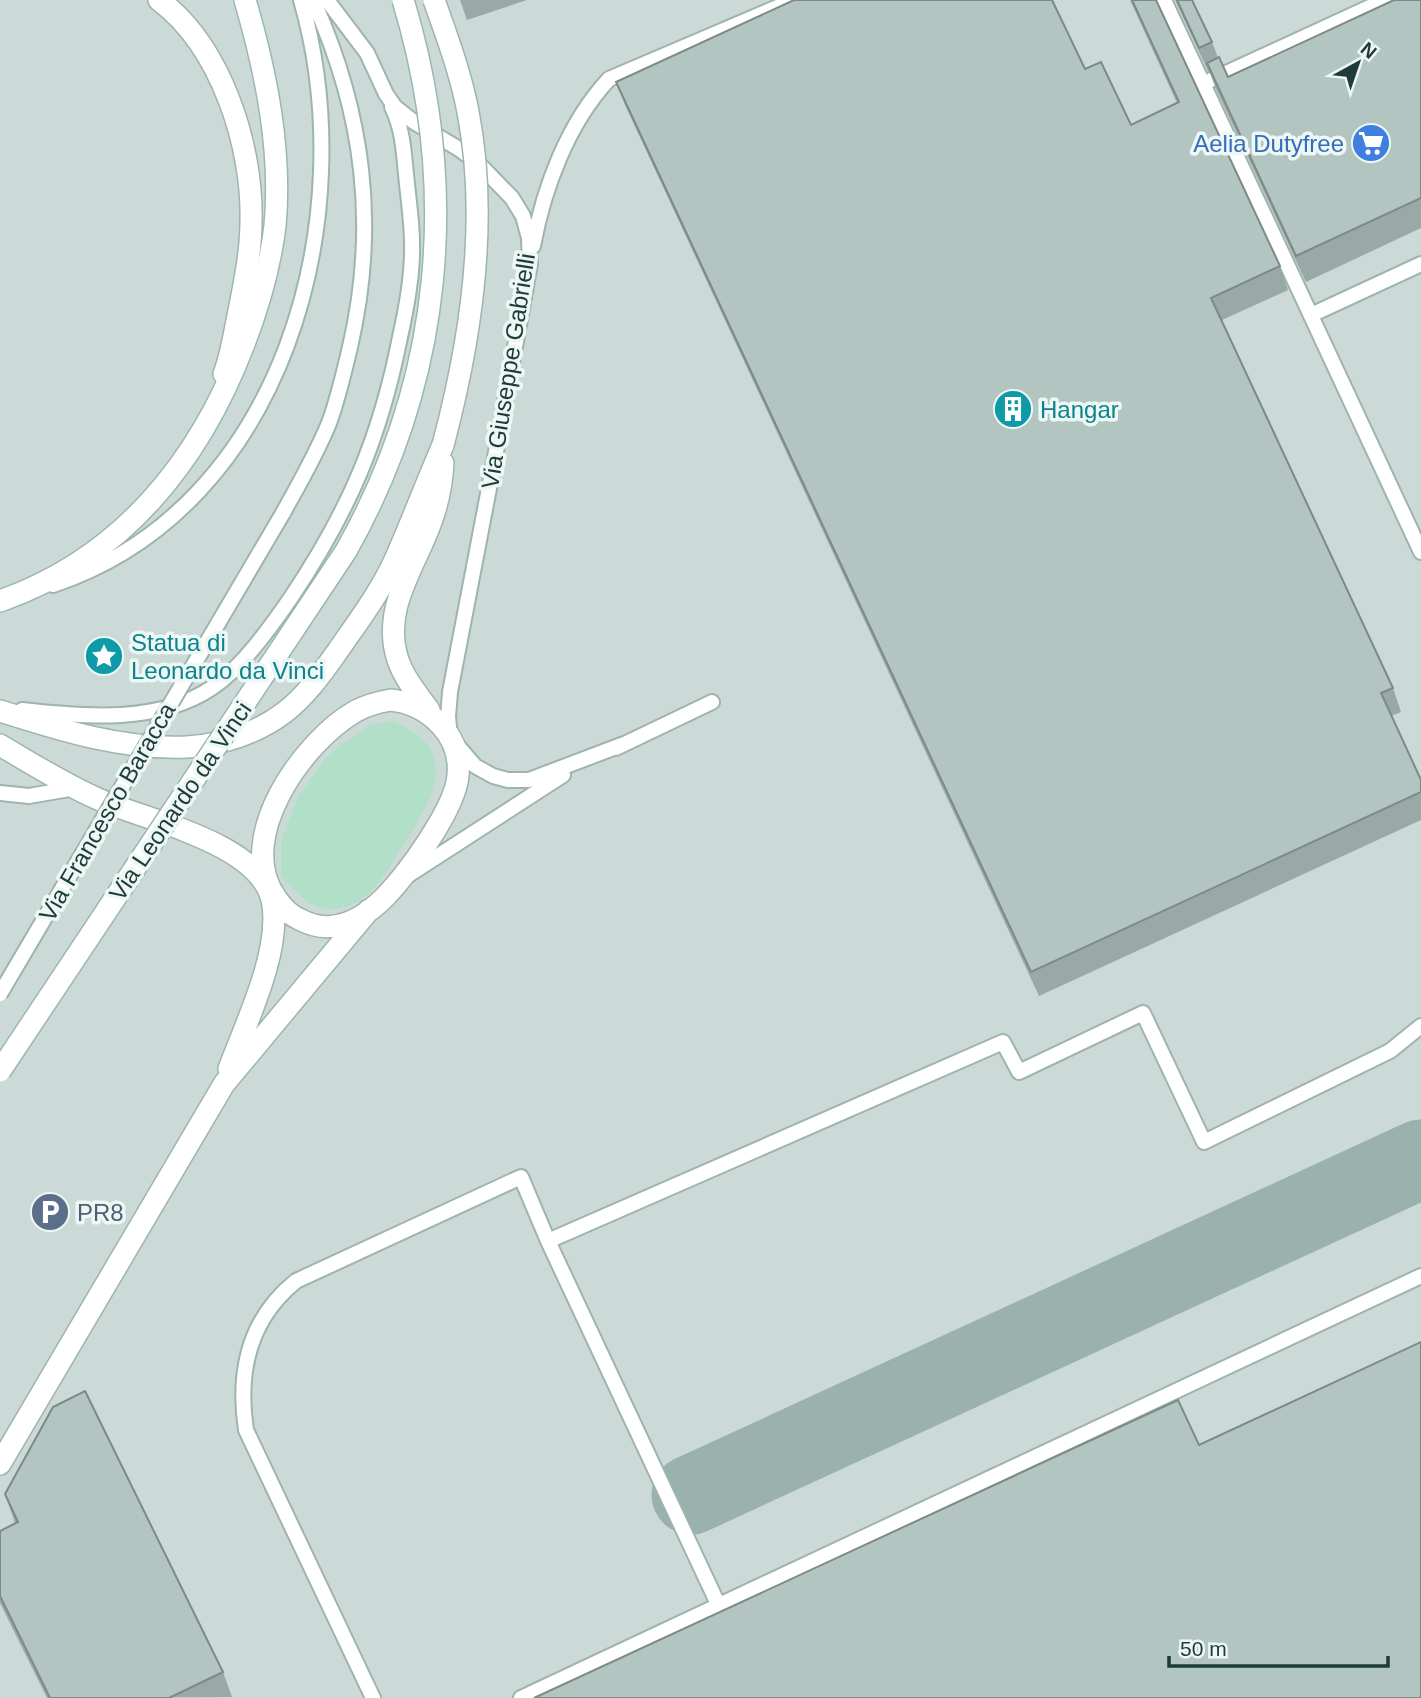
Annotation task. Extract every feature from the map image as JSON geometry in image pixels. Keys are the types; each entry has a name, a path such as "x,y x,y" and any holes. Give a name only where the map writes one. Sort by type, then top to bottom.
{"street":[{"path":"159,0 185,24 213,67 240,134 251,199 248,263 226,369 211,410 191,449"},
{"path":"1,601 44,583 83,560 116,536 143,511 191,449 221,397 256,312 269,266 275,224 276,169 269,103 258,48 244,0"},
{"name":"Via Leonardo da Vinci","path":"0,1071 339,561 360,526 387,466 415,381 428,317 436,244 437,195 432,137 419,56 403,0"},
{"path":"0,709 67,731 141,746 187,747 210,744 256,730 288,710 320,675 400,568 436,506 443,445 468,325 478,226 468,111 434,0"},
{"path":"0,745 76,788 131,814 212,841 240,859 269,889 280,905 295,917 310,925 339,926 369,910 385,897 397,882 434,832 453,797 458,775 457,756 443,729 404,672 394,646 393,621 400,568"},
{"path":"224,1084 267,964 274,919 263,871 262,849 266,828 280,794 316,743 356,711 373,704 391,700 406,701 420,707 443,729"},
{"path":"0,1464 224,1084 369,910"}],"lane":[{"path":"1,601 86,574 115,559 155,532 224,459 268,391 285,353 304,297 320,189 320,95 301,0"},
{"name":"Via Francesco Baracca","path":"0,994 311,463 329,422 343,379 365,260 366,208 356,132 345,87 313,0"},
{"name":"Via Giuseppe Gabrielli","path":"327,0 367,53 395,107 414,122 459,149 495,179 523,216 529,239 530,264 450,692 448,717 443,729"},
{"path":"530,264 539,217 559,159 596,93 609,79 794,0"},
{"path":"1164,0 1421,552"},
{"path":"1203,84 1385,0"},
{"path":"0,709 66,715 123,715 155,710 190,698 213,687 236,667 277,618 316,560 350,499 373,441 386,401 408,300 412,244 404,154 401,126 386,94"},
{"path":"1311,315 1421,264"},
{"path":"397,882 555,779 712,702"},
{"path":"443,729 475,766 508,780 529,780 624,744"},
{"path":"0,793 29,796 76,788"},
{"path":"548,1241 1003,1042 1019,1072 1143,1013 1204,1142 1390,1051 1421,1026"},
{"path":"373,1698 246,1430 243,1410 244,1380 254,1336 276,1297 296,1281 521,1177 548,1241 718,1604"},
{"path":"520,1698 1421,1276"}],"shaded area":[{"path":"0,0 1421,0 1421,1698 0,1698"}],"green space":[{"path":"391,721 413,731 427,744 434,758 436,774 432,790 416,825 374,887 365,896 342,908 321,908 295,892 281,875 281,841 298,797 328,755 370,725"}],"building":[{"name":"Hangar","path":"794,0 1052,0 1085,69 1101,62 1131,125 1179,102 1132,0 1156,0 1280,266 1211,298 1393,688 1381,693 1421,780 1421,792 1031,972 616,82"},
{"path":"1177,0 1192,0 1212,42 1199,48"},
{"path":"1394,0 1421,0 1421,198 1296,256 1207,63 1219,57 1228,77"},
{"path":"1421,1342 1421,1698 534,1698 1178,1400 1199,1445"},
{"path":"85,1391 223,1672 169,1698 50,1698 0,1596 0,1531 18,1522 5,1494 53,1407"}],"taxiway":[{"path":"691,1495 1421,1159"}],"place":[{"name":"Aelia Dutyfree","path":"1371,143"},
{"name":"Hangar","path":"1013,409"},
{"name":"Statua di Leonardo da Vinci","path":"104,656"},
{"name":"PR8","path":"50,1212"}]}
